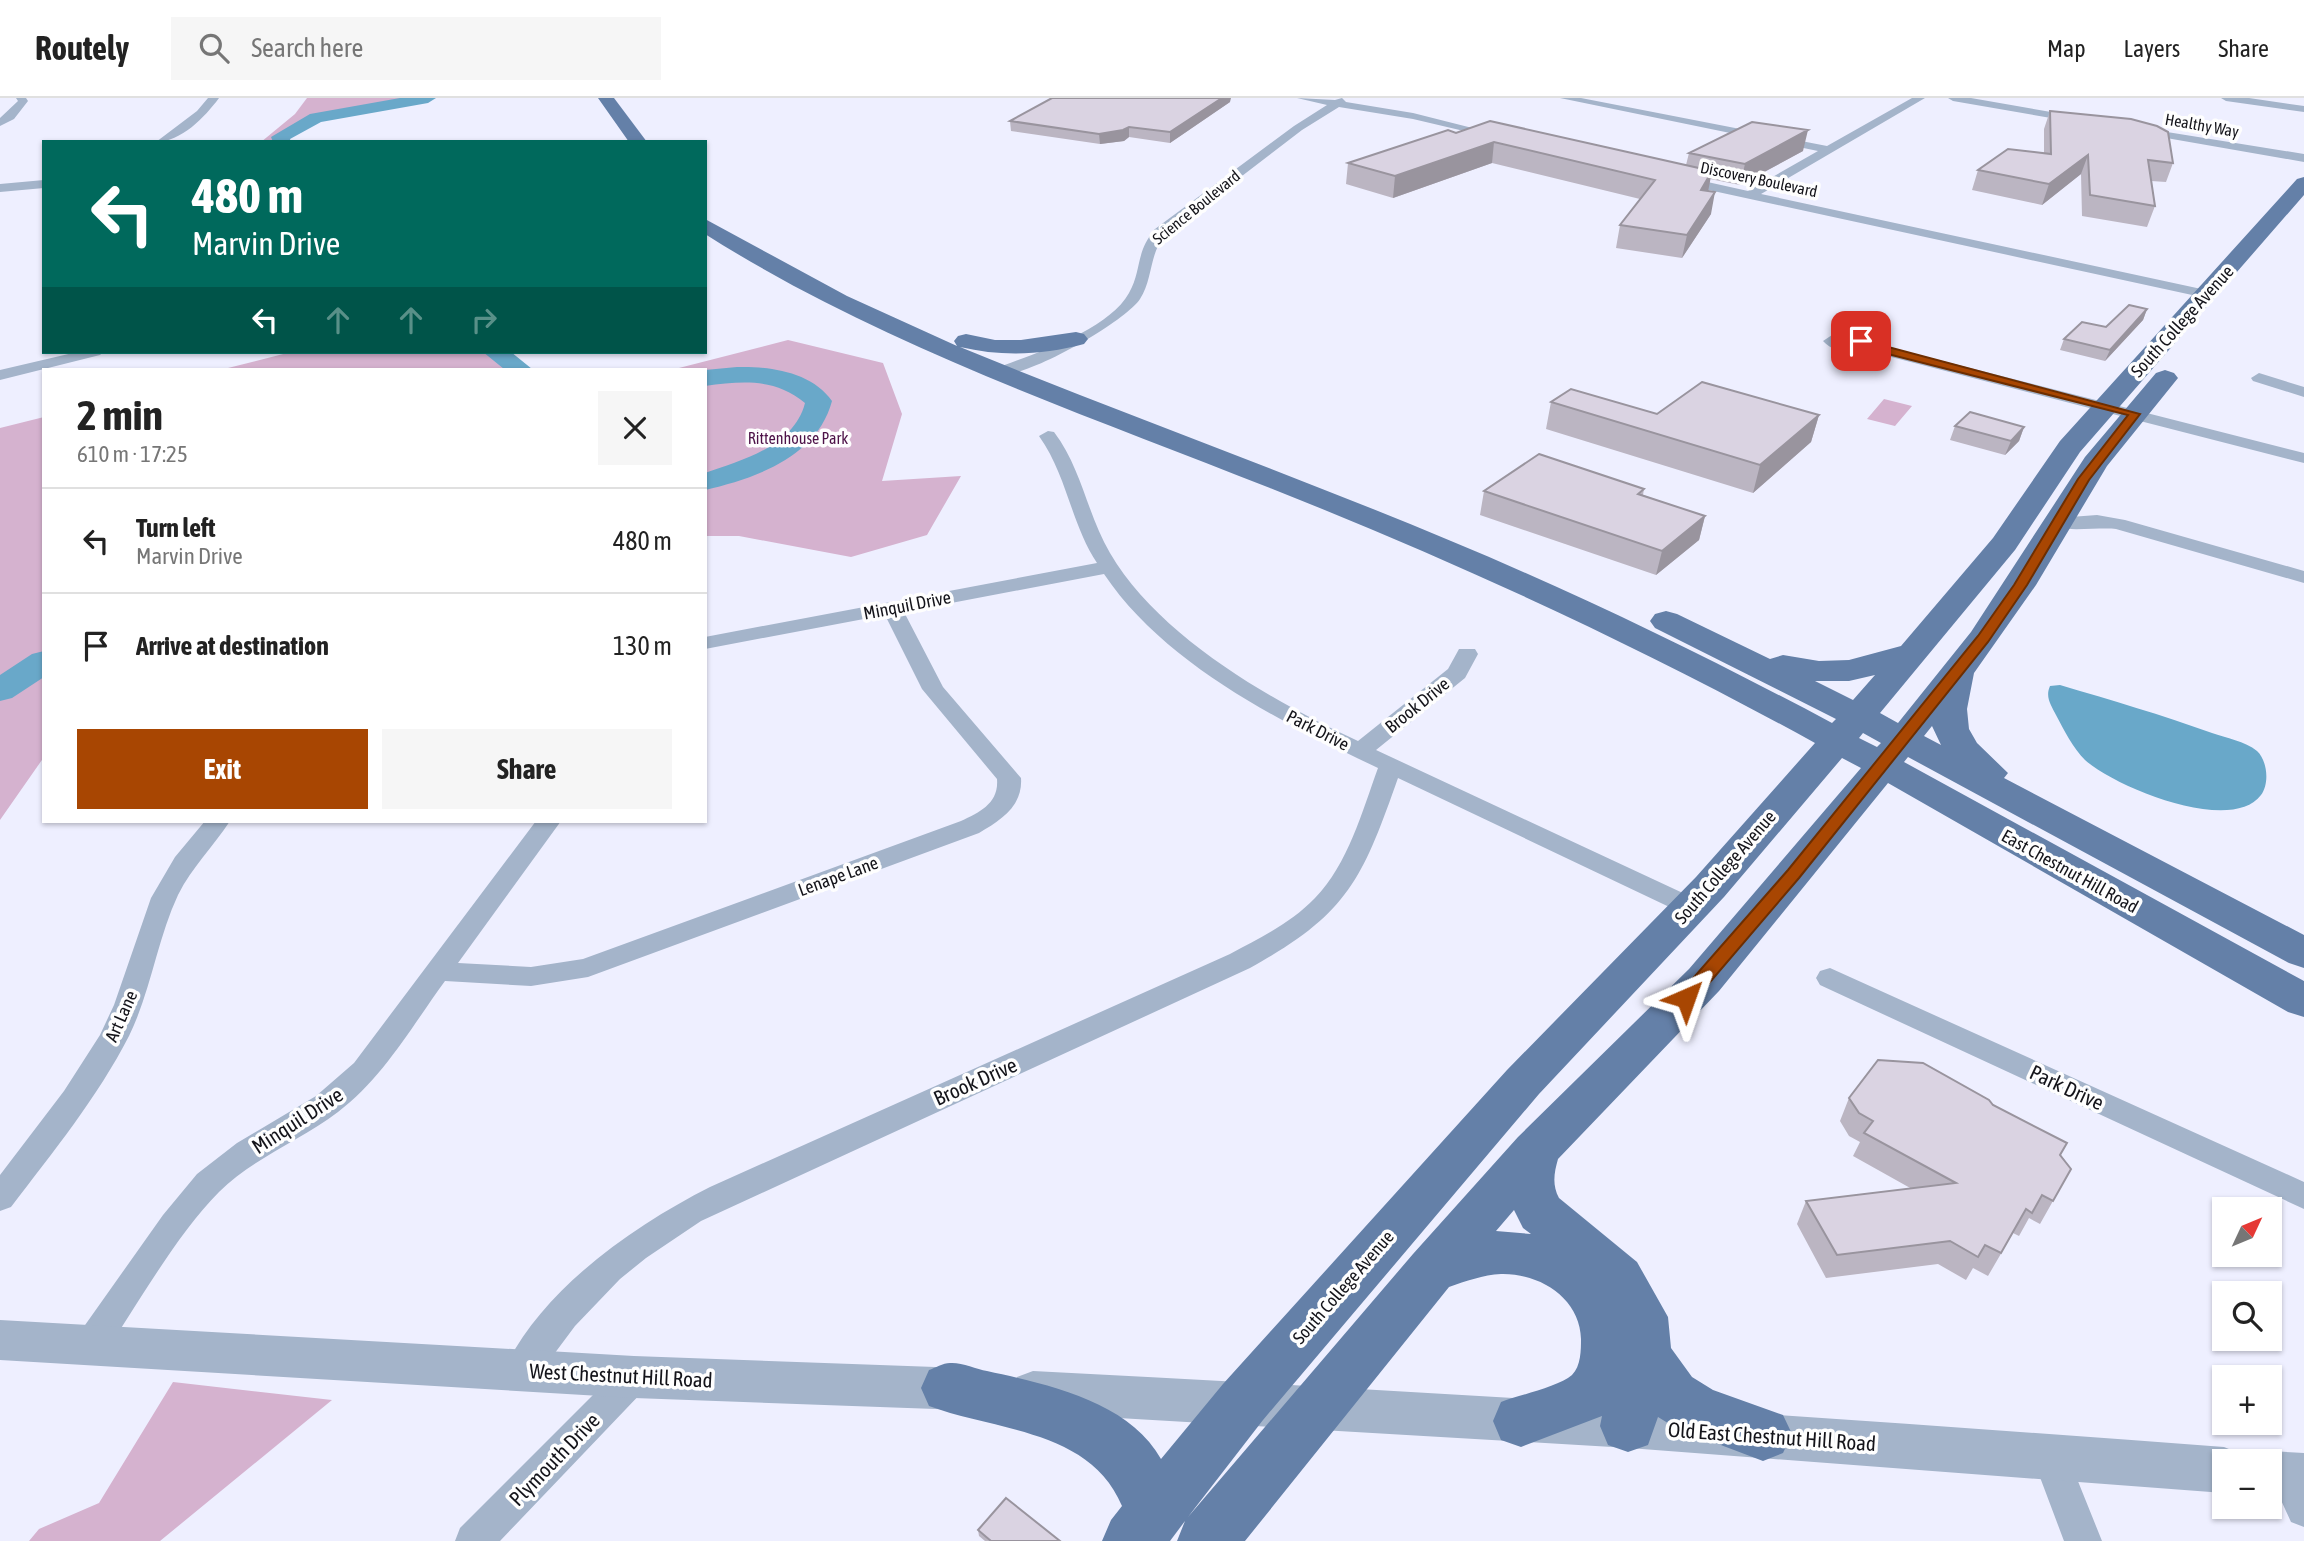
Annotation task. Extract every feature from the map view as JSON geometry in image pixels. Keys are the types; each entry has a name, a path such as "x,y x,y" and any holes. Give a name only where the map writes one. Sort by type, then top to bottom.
{"main road":[{"path":"589,98 616,140"},
{"path":"606,98 637,140"},
{"name":"South College Avenue","path":"1207,1541 1431,1270 1535,1151 1704,980 1842,815 2004,609 2095,463 2120,410 2188,314 2301,199"},
{"name":"South College Avenue","path":"1144,1527 1243,1402 1523,1082 1691,907 1982,573 2059,462 2120,410 2301,199"},
{"path":"707,207 817,274 950,336 1010,368 1089,392 1539,567 1781,665 1825,673 1863,670 1914,652"},
{"path":"707,226 765,263 828,297 1010,368 1483,565 1630,631 1731,683 1847,727"},
{"path":"950,336 991,348 1010,350 1076,339"},
{"path":"1076,339 1054,363 1067,379 1089,392"},
{"path":"1650,613 1847,727"},
{"path":"1957,672 1949,722 1956,739 1985,770 2074,830"},
{"path":"1731,683 1789,727 1796,739 1801,754 1787,796"},
{"name":"East Chestnut Hill Road","path":"1847,727 1893,752 2074,830 2304,953"},
{"name":"East Chestnut Hill Road","path":"1893,752 1989,825 2304,1001"},
{"path":"1842,815 1873,806 1914,803 1989,825"},
{"path":"1535,1151 1529,1177 1530,1192 1541,1213 1618,1278 1641,1317 1644,1355 1628,1426"},
{"path":"1431,1270 1491,1254 1512,1252 1542,1258 1564,1267 1583,1282 1599,1304 1609,1328 1606,1366 1590,1394 1521,1421"},
{"path":"1644,1355 1672,1395 1696,1410 1763,1434"},
{"path":"949,1388 1067,1419 1104,1438 1132,1465 1144,1527"}],"street":[{"path":"0,123 10,117 23,101 21,98"},
{"path":"165,140 201,113 214,98"},
{"path":"1302,98 1342,100 1514,141"},
{"path":"1565,98 1829,150"},
{"path":"1750,195 1920,98"},
{"path":"1953,98 2097,123"},
{"path":"2226,98 2304,110"},
{"name":"Science Boulevard","path":"1010,368 1076,339 1108,320 1132,300 1143,277 1145,251 1160,232 1298,128 1342,100"},
{"name":"Healthy Way","path":"2122,127 2304,159"},
{"name":"Discovery Boulevard","path":"1661,175 2134,279 2213,286"},
{"path":"0,188 42,184"},
{"name":"Discovery Boulevard","path":"2134,279 2213,286"},
{"name":"Discovery Boulevard","path":"2134,279 2176,295 2186,303 2188,314"},
{"path":"1863,345 2304,458"},
{"path":"0,375 87,354"},
{"path":"2259,378 2304,392"},
{"name":"Park Drive","path":"1048,436 1062,456 1094,541 1109,567 1153,615 1211,664 1269,704 1360,751 1691,907"},
{"path":"2057,524 2096,521 2118,524 2304,577"},
{"name":"Minquil Drive","path":"707,643 1109,567"},
{"name":"Lenape Lane","path":"438,971 516,979 540,978 589,967 962,830 995,813 1007,796 1009,778 933,689 892,608"},
{"name":"Brook Drive","path":"1360,751 1457,673 1467,654"},
{"name":"Brook Drive","path":"522,1370 556,1322 588,1287 621,1256 667,1224 733,1190 1240,961 1299,928 1328,904 1349,874 1391,766"},
{"name":"Art Lane","path":"0,1198 62,1117 114,1037 128,1007 159,908 184,863 216,823"},
{"name":"Minquil Drive","path":"90,1346 174,1224 208,1183 228,1166 300,1122 346,1088 383,1049 549,823"},
{"name":"Park Drive","path":"1830,978 2304,1196"},
{"name":"West Chestnut Hill Road","path":"0,1340 634,1377 949,1388 1320,1406"},
{"name":"Plymouth Drive","path":"474,1541 634,1377"},
{"name":"Old East Chestnut Hill Road","path":"1320,1406 1521,1421 1763,1434 2212,1469"},
{"path":"2050,1456 2083,1541"}],"green space":[{"path":"307,98 428,98 316,118 280,137 281,140 263,140 295,114"},
{"name":"Rittenhouse Park","path":"788,340 883,363 902,414 882,481 961,476 927,535 851,557 739,536 707,536 707,368 679,368"},
{"path":"283,354 498,354 519,368 228,368"},
{"path":"1884,399 1912,406 1895,426 1867,419"},
{"path":"42,418 42,760 0,820 0,428"},
{"path":"173,1382 332,1400 160,1541 29,1541 39,1529 99,1503"}],"water":[{"path":"2060,685 2247,745 2257,751 2263,760 2266,772 2264,790 2246,806 2225,810 2200,809 2173,803 2121,782 2085,760 2069,739 2048,697 2050,686"}],"building":[{"path":"1052,98 1222,98 1170,132 1129,127 1099,134 1010,121"},
{"path":"2050,111 2131,119 2168,132 2173,163 2148,160 2155,206 2090,195 2088,155 2049,184 1978,170 2008,149 2051,154"},
{"path":"1490,121 1712,171 1701,190 1715,192 1687,235 1620,225 1655,180 1494,142 1395,176 1348,163 1448,130 1456,133"},
{"path":"1752,122 1808,130 1745,164 1689,153"},
{"path":"2129,305 2147,309 2110,350 2064,339 2082,322 2106,327"},
{"path":"1702,382 1819,415 1760,465 1551,402 1571,389 1657,414"},
{"path":"1970,412 2024,427 2011,441 1955,426"},
{"path":"1539,454 1644,489 1638,494 1705,516 1662,551 1484,491"},
{"path":"1878,1060 1923,1063 1989,1100 1993,1105 2067,1143 2060,1155 2071,1169 2053,1201 2042,1195 2032,1213 2026,1209 2001,1253 1985,1245 1978,1257 1950,1241 1837,1255 1806,1201 1956,1183 1864,1133 1873,1121 1859,1113 1849,1098"},
{"path":"1006,1498 1060,1541 991,1541 978,1530"}],"waterway":[{"path":"281,140 280,137 316,118 428,98"},
{"path":"498,354 519,368"},
{"path":"707,378 737,374 765,375 792,383 819,401 812,422 791,444 764,460 707,481"},
{"path":"0,691 42,662"}],"route":[{"path":"1686,998 1794,874 1983,639 2020,585 2084,479 2135,414 1863,345 1861,341"}]}
